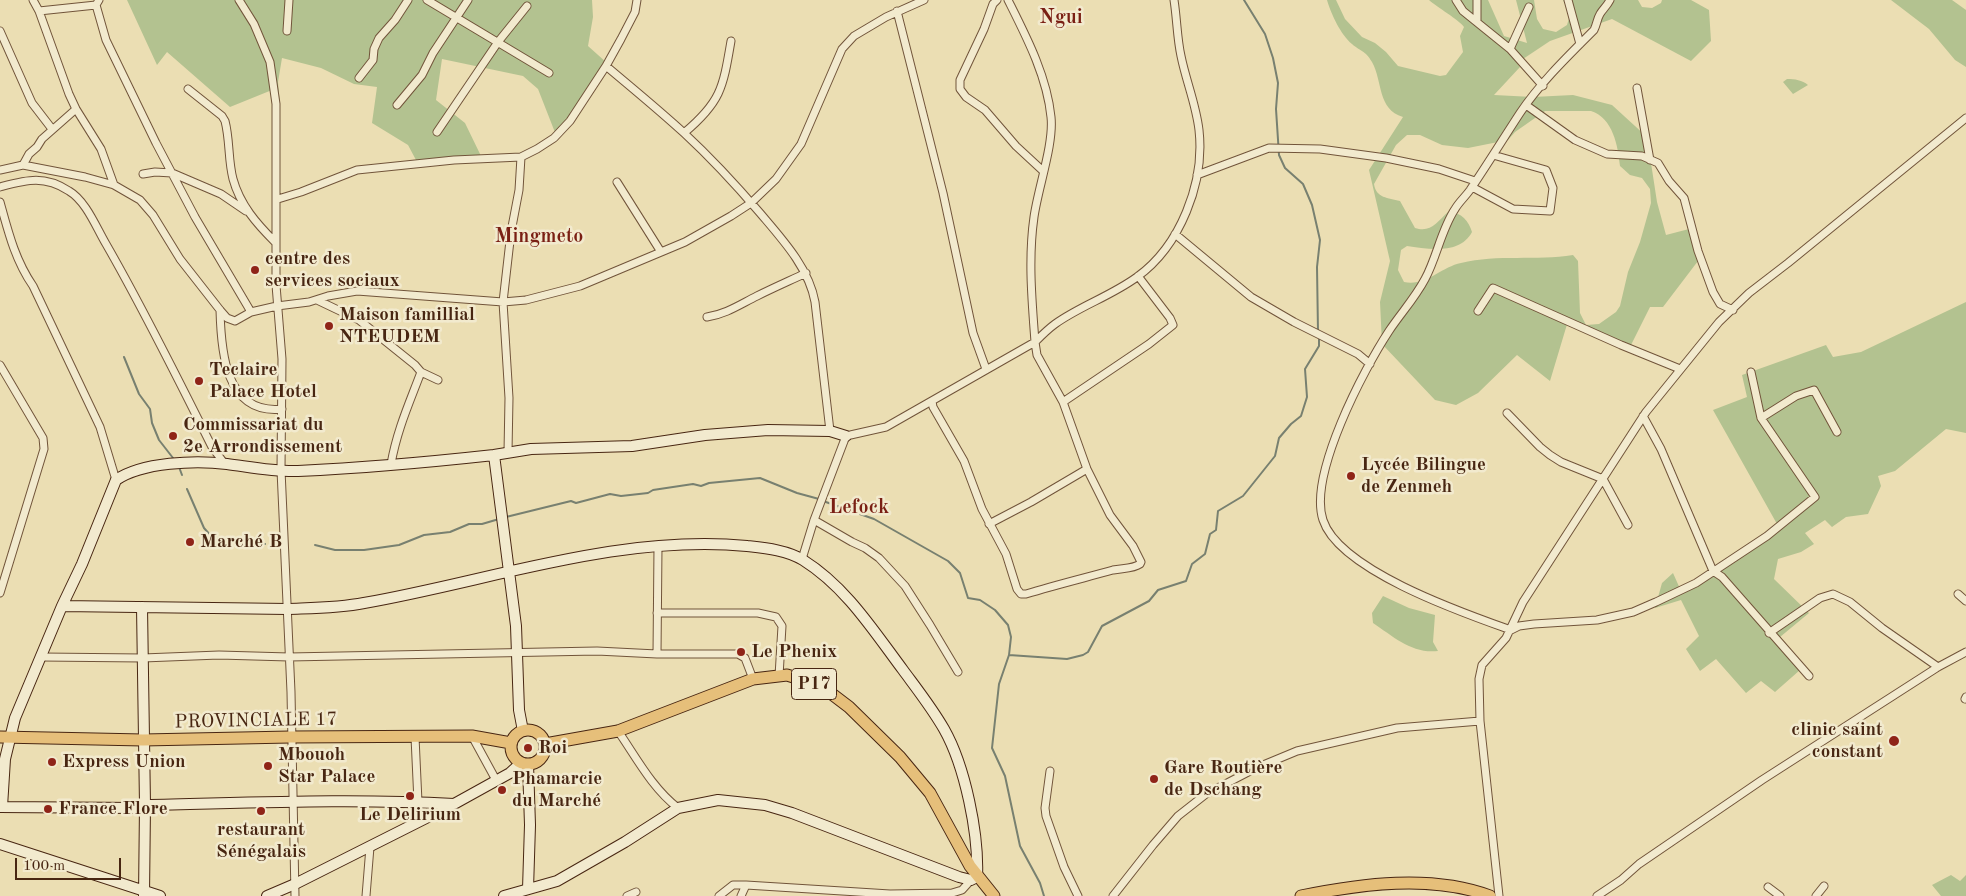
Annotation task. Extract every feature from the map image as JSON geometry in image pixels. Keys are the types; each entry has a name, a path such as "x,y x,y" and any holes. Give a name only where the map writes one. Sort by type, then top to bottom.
{"main road":[{"name":"P17","path":"545,744 618,731 753,679 788,675 803,680 824,688 849,707 900,757 930,793 974,878 994,896"},
{"path":"530,730 537,733 545,744 545,752 535,763 524,763 515,758 512,751 512,743 515,736 523,731 530,730"},
{"name":"PROVINCIALE 17","path":"5,737 143,740 472,736 512,743"},
{"path":"1309,895 1372,886 1424,884 1449,886 1490,896"}],"street":[{"path":"33,0 39,11 69,94 101,149 114,185"},
{"path":"239,0 254,24 270,62 274,81 278,199 275,242 277,306 282,359 281,470 288,609 295,896"},
{"path":"287,31 288,0"},
{"path":"359,78 373,60 374,49 379,38 395,20 408,0"},
{"path":"427,0 549,73"},
{"path":"398,105 422,75 433,53 468,0"},
{"path":"278,199 357,170 454,160 521,157 554,138 570,121 606,66 635,12 637,0"},
{"path":"0,170 23,165 85,177 114,185 140,200 153,215 180,259 220,310 227,318 234,321 252,312 356,291 503,302 526,300 580,286 662,252 751,203 776,179 801,144 842,49 854,36 897,11 924,0"},
{"path":"997,0 993,4 984,30 960,80 960,89 966,97 985,110 1016,146 1043,171"},
{"path":"932,401 933,407 964,461 989,524 1006,554 1017,589 1021,594 1138,566 1141,562 1138,555 1110,515 1087,469 1064,402 1037,355 1031,286 1031,243 1037,196 1051,131 1048,98 1042,77 1008,0"},
{"path":"116,480 152,466 224,463 296,471 494,455 531,449 632,446 768,430 830,431 846,436 886,428 1035,342 1054,324 1116,291 1138,276 1158,258 1175,234 1193,193 1200,148 1196,112 1181,56 1174,0"},
{"path":"1456,0 1463,11 1510,49 1543,86"},
{"path":"1477,0 1477,22"},
{"path":"1568,0 1580,44"},
{"path":"1610,0 1600,14 1598,23 1526,105 1474,184 1454,209 1426,278 1389,331 1341,421 1324,474 1321,505 1323,520 1332,537 1354,559 1378,574 1465,614 1511,630 1519,626 1534,624 1598,620 1633,612 1696,583 1767,536 1815,497 1761,418 1751,372"},
{"path":"39,11 98,3 106,40 172,173 252,312"},
{"path":"437,132 498,42 527,6"},
{"path":"1510,49 1529,7"},
{"path":"897,11 943,193 973,334 986,369"},
{"path":"0,31 32,103 52,129"},
{"path":"684,133 704,116 718,97 724,78 730,41"},
{"path":"606,66 684,133 726,174 772,227 806,273 813,288 830,431"},
{"path":"1637,88 1650,160"},
{"path":"188,89 226,121 233,178 242,201 250,214 275,242"},
{"path":"1526,105 1575,140 1608,154 1642,156 1658,163 1684,198 1705,273 1720,304 1733,310"},
{"path":"23,165 28,154 38,147 52,129 76,109"},
{"path":"1499,896 1480,721 1482,665 1511,630 1523,602 1643,416 1719,322 1749,293 1788,264 1966,118"},
{"path":"1197,175 1269,148 1320,150 1386,158 1439,169 1474,184 1513,209 1550,211 1554,188 1546,170 1494,155"},
{"path":"508,452 509,398 503,302 511,232 519,190 521,157"},
{"path":"143,174 155,172 172,173 221,194 250,214"},
{"path":"0,188 34,179 72,192 82,203 113,256 212,447 224,463"},
{"path":"617,182 662,252"},
{"path":"0,202 23,273 33,286 100,427 116,480 82,564 5,737 1,807 138,808 145,805 292,802 418,802 454,804"},
{"path":"1175,234 1252,297 1294,322 1358,354 1370,364"},
{"path":"707,317 717,316 735,309 751,299 806,273"},
{"path":"1064,402 1149,344 1173,325 1170,318 1138,276"},
{"path":"1478,311 1493,288 1604,338 1680,369"},
{"path":"317,300 359,320 415,365 421,372 438,380"},
{"path":"220,310 224,356 232,383 243,397 255,406 270,410 282,409"},
{"path":"0,365 43,438 44,449 0,593"},
{"path":"391,464 395,440 421,372"},
{"path":"1761,418 1796,396 1814,390 1837,432"},
{"path":"1507,413 1540,447 1550,454 1562,462 1603,479 1628,525"},
{"path":"1643,416 1661,449 1713,571 1722,578 1809,676"},
{"path":"802,559 814,520 846,436"},
{"path":"204,463 212,447"},
{"path":"494,455 511,572 519,710 523,731"},
{"path":"989,524 1032,502 1087,469"},
{"path":"814,520 866,548 879,558 905,586 958,672"},
{"path":"62,606 288,609 362,604 570,558 658,547 726,544 761,547 787,553 802,559 838,587 867,621 944,728 957,756 966,788 978,860 974,878 962,890 952,894 866,894 733,885 719,896"},
{"path":"657,654 658,547"},
{"path":"1769,633 1820,598 1833,594 1850,602 1882,628 1938,667"},
{"path":"1958,594 1966,601"},
{"path":"142,607 145,805 144,893"},
{"path":"657,613 758,613 776,617 782,626 779,676"},
{"path":"41,657 143,658 219,655 289,657 597,651 657,654 738,654 745,658 753,679"},
{"path":"1597,896 1621,880 1639,864 1755,785 1938,667 1966,652"},
{"path":"1113,896 1153,844 1178,816 1206,794 1256,768 1297,751 1397,728 1480,721"},
{"path":"618,731 655,785 678,808"},
{"path":"416,736 418,802"},
{"path":"472,736 496,780"},
{"path":"524,763 530,826 528,893"},
{"path":"266,896 296,884 454,804 510,773 524,763"},
{"path":"1050,771 1045,808 1046,816 1064,867 1078,896"},
{"path":"504,896 528,893 557,880 625,842 678,808 718,800 765,805 958,877 974,878"},
{"path":"0,844 144,893 160,896"},
{"path":"366,896 370,847"},
{"path":"741,896 746,885"},
{"path":"1816,896 1824,886"},
{"path":"1768,887 1780,896"},
{"path":"627,896 636,892"}],"green space":[{"path":"127,0 592,0 593,17 588,46 607,63 571,117 556,135 538,89 523,76 442,59 436,100 465,123 481,156 416,160 408,145 372,123 377,87 354,84 321,68 282,58 278,82 280,105 272,90 230,107 167,52 157,65"},
{"path":"1327,0 1336,0 1345,19 1362,37 1375,43 1386,52 1398,66 1440,76 1446,75 1463,52 1460,36 1464,27 1429,0 1488,0 1504,36 1527,43 1516,0 1534,0 1537,19 1543,29 1556,32 1567,25 1570,15 1563,0 1638,0 1642,7 1652,8 1661,3 1662,0 1691,0 1709,10 1711,41 1691,61 1612,19 1550,41 1517,63 1520,67 1494,95 1533,97 1573,95 1612,105 1647,137 1657,202 1666,235 1689,229 1698,261 1663,307 1650,307 1629,349 1568,321 1550,381 1517,355 1478,393 1456,405 1435,400 1382,344 1380,302 1390,261 1369,170 1403,117 1389,108 1382,94 1372,62 1367,55 1352,44 1344,35","holes":["1545,111 1591,111 1605,120 1609,126 1616,142 1620,166 1630,175 1642,178 1650,189 1651,203 1640,242 1628,272 1620,306 1616,312 1599,324 1586,325 1580,313 1578,261 1573,255 1545,258 1475,260 1454,265 1419,282 1404,282 1398,270 1401,250 1407,246 1434,249 1452,247 1467,239 1472,232 1469,224 1460,215 1452,212 1448,212 1430,228 1415,228 1400,201 1383,197 1377,192 1374,184 1396,145 1407,135 1420,135 1442,145 1468,148 1508,140 1515,132"]},
{"path":"1891,0 1952,0 1966,10 1966,67 1955,60 1929,29"},
{"path":"1787,79 1798,80 1808,85 1793,94 1783,82"},
{"path":"1966,302 1966,433 1946,429 1895,471 1878,476 1881,486 1868,514 1846,517 1832,527 1825,520 1805,533 1814,544 1801,552 1778,559 1774,579 1809,613 1774,642 1800,670 1775,692 1761,681 1746,693 1716,659 1700,671 1686,649 1699,636 1681,600 1655,608 1662,583 1673,573 1681,591 1777,524 1713,410 1747,397 1742,375 1826,345 1833,357 1861,352"},
{"path":"1383,596 1409,608 1435,615 1433,642 1438,651 1420,650 1412,647 1396,639 1373,623 1372,613"},
{"path":"1951,875 1960,881 1966,875 1966,896 1941,896 1932,885"}],"waterway":[{"path":"1244,0 1265,34 1273,58 1278,83 1276,109 1279,155 1285,168 1303,184 1312,205 1320,240 1317,267 1318,332"},
{"path":"1009,655 1067,659 1083,655 1088,652 1102,626 1149,601 1158,590 1186,581 1192,564 1205,554 1210,534 1216,530 1218,511 1243,496 1275,456 1279,438 1301,416 1307,397 1305,369 1319,346 1319,337"},
{"path":"124,357 139,394 150,409 152,423 159,440 173,458"},
{"path":"179,467 182,475"},
{"path":"506,517 571,501 576,503 610,494 621,496 693,484 701,486 709,483 760,478 797,493 819,499"},
{"path":"187,489 204,528 211,536 227,541 235,538 265,544"},
{"path":"823,501 874,519 948,561 960,573 968,598 980,600 995,610 1008,625 1011,637 1009,655 999,684 992,748 1005,776 1020,846 1040,883 1044,896"},
{"path":"315,545 335,550 364,550 399,545 424,535 450,532 469,524 482,524 499,519"}],"place":[{"name":"centre des services sociaux","path":"255,270"},
{"name":"Maison famillial NTEUDEM","path":"329,326"},
{"name":"Teclaire Palace Hotel","path":"199,381"},
{"name":"Commissariat du 2e Arrondissement","path":"173,436"},
{"name":"Lycée Bilingue de Zenmeh","path":"1351,476"},
{"name":"Marché B","path":"190,542"},
{"name":"Le Phenix","path":"741,652"},
{"name":"clinic saint constant","path":"1894,741"},
{"name":"Roi","path":"528,748"},
{"name":"Express Union","path":"52,762"},
{"name":"Mbouoh Star Palace","path":"268,766"},
{"name":"Gare Routière de Dschang","path":"1154,779"},
{"name":"Phamarcie du Marché","path":"502,790"},
{"name":"Le Delirium","path":"410,796"},
{"name":"France Flore","path":"48,809"},
{"name":"restaurant Sénégalais","path":"261,811"}],"district":[{"name":"Ngui","path":"1061,18"},
{"name":"Mingmeto","path":"539,237"},
{"name":"Lefock","path":"859,508"}]}
